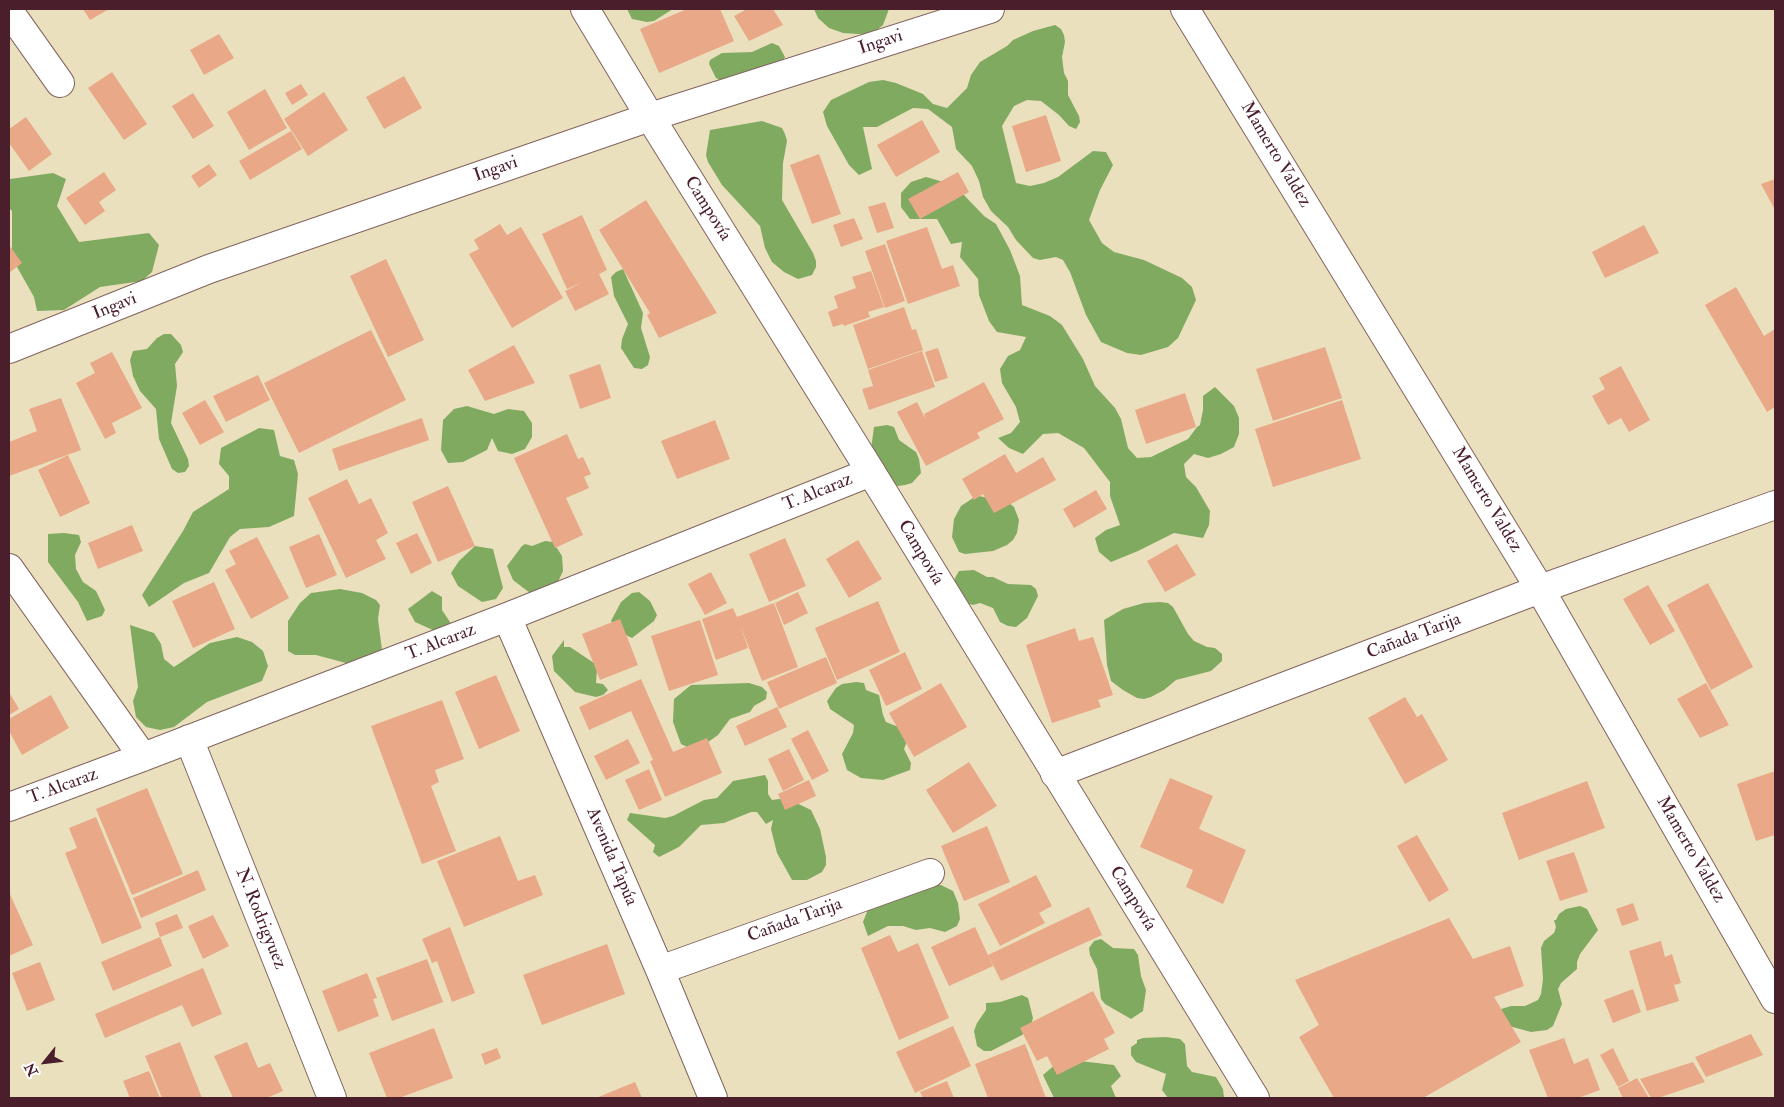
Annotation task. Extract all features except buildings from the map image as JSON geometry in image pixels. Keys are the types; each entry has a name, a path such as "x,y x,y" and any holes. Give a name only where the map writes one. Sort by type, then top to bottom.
{"street":[{"name":"Campovía","path":"585,9 1255,1098"},
{"name":"Ingavi","path":"9,349 209,269 650,117 990,9"},
{"name":"Mamerto Valdez","path":"1185,9 1540,589 1775,999"},
{"path":"9,11 60,83"},
{"name":"T. Alcaraz","path":"9,807 507,617 871,472"},
{"name":"Cañada Tarija","path":"1055,774 1540,589 1775,505"},
{"path":"9,568 143,757"},
{"name":"Avenida Tapúa","path":"507,617 660,970 713,1098"},
{"name":"N. Rodrigyuez","path":"189,739 332,1098"},
{"name":"Cañada Tarija","path":"660,970 930,873"}],"green space":[{"path":"627,9 673,9 654,21 647,22 632,19"},
{"path":"814,9 889,9 883,25 872,34 858,34 843,33 829,28 818,18"},
{"path":"1055,25 1061,29 1064,35 1065,42 1062,57 1064,73 1068,81 1068,95 1079,116 1080,122 1076,129 1069,126 1059,115 1041,101 1027,100 1014,106 1002,126 1016,183 1030,186 1044,183 1058,177 1093,151 1106,152 1113,165 1100,190 1089,220 1102,243 1114,252 1144,260 1182,278 1192,287 1196,300 1178,338 1168,347 1141,355 1127,353 1101,342 1086,315 1070,272 1063,260 1056,257 1040,260 1033,258 1016,240 1008,227 991,211 983,197 979,181 972,166 956,149 952,127 928,109 913,108 877,127 863,127 872,169 859,175 849,165 827,126 823,112 831,100 869,82 883,80 896,83 923,94 933,104 947,108 967,88 971,75 980,62 1007,46 1013,40 1033,31"},
{"path":"772,43 779,46 785,57 781,64 729,85 716,78 709,64 710,60 722,53 752,52"},
{"path":"762,121 782,128 785,134 787,141 783,163 782,200 816,261 816,267 812,275 798,279 784,272 772,262 765,248 760,226 722,185 708,162 706,155 710,130"},
{"path":"9,169 10,179 53,173 66,179 57,206 79,242 149,233 159,245 152,272 142,281 100,287 64,310 37,311 34,297 12,258 12,211 9,208"},
{"path":"926,177 940,181 964,195 984,216 996,224 1010,250 1020,276 1022,305 1050,316 1062,325 1083,359 1095,386 1115,408 1121,419 1128,448 1137,458 1151,457 1188,439 1200,425 1203,396 1215,387 1234,406 1239,418 1239,434 1234,447 1208,458 1194,454 1184,464 1186,477 1196,487 1210,511 1209,525 1203,538 1174,533 1111,562 1099,552 1095,538 1106,530 1120,525 1110,496 1110,482 1084,448 1058,433 1043,434 1023,454 1009,448 998,438 1011,433 1020,422 1016,407 1002,383 1000,369 1008,356 1020,350 1026,337 997,332 989,321 979,295 978,279 960,257 962,242 951,244 937,219 910,219 901,207 901,193 911,182"},
{"path":"623,269 643,313 641,328 650,357 648,365 642,369 634,368 621,348 622,339 628,324 614,296 611,277"},
{"path":"164,334 171,334 181,345 183,352 175,364 177,386 171,423 188,459 189,466 185,472 178,473 172,469 159,439 156,409 140,391 133,376 130,360 133,351 147,349 157,338"},
{"path":"467,406 494,414 508,409 524,411 532,423 532,437 525,449 512,454 498,451 492,438 487,450 463,462 448,463 441,450 443,420 454,409"},
{"path":"887,425 894,427 899,440 916,452 921,473 912,483 898,486 883,478 871,449 874,427"},
{"path":"259,428 274,430 280,456 294,460 298,474 294,516 269,527 240,529 230,537 209,573 184,583 149,607 142,595 193,512 229,489 229,476 219,464 221,448"},
{"path":"979,496 1008,502 1014,507 1019,520 1017,533 1007,545 993,551 965,554 959,552 952,537 954,519 961,506"},
{"path":"64,533 79,535 81,542 75,555 76,569 83,582 96,591 105,610 102,616 87,621 78,602 48,562 48,534"},
{"path":"545,541 553,542 562,556 563,571 557,584 530,593 513,580 507,566 525,544 532,546"},
{"path":"475,546 493,549 503,588 496,599 482,602 458,586 451,573 459,561"},
{"path":"974,570 987,577 993,577 1008,584 1031,585 1036,589 1038,596 1027,618 1016,627 1008,626 1000,622 993,608 980,603 973,605 966,603 954,586 955,578 959,571"},
{"path":"340,589 362,593 376,600 380,605 378,619 382,650 378,661 357,666 316,655 295,655 288,651 288,621 300,603 311,593"},
{"path":"432,591 442,597 442,610 458,634 444,635 415,622 408,609"},
{"path":"639,592 650,601 657,615 654,621 632,638 619,632 611,621 621,602 632,593"},
{"path":"1144,603 1168,603 1173,607 1194,641 1207,647 1215,648 1222,654 1222,661 1211,671 1176,680 1164,690 1151,697 1137,698 1111,681 1107,665 1104,620 1123,609"},
{"path":"130,625 154,633 161,644 164,659 174,667 210,643 237,637 252,642 263,651 268,666 262,681 207,702 174,727 160,730 146,727 136,717 133,701 138,687"},
{"path":"564,640 564,647 570,647 594,663 597,669 596,683 603,684 608,690 603,695 596,697 575,692 554,671 552,656"},
{"path":"749,683 762,687 767,692 766,699 754,706 750,712 730,719 718,735 701,747 694,750 681,744 673,722 674,699 691,685"},
{"path":"864,683 866,690 879,695 886,722 906,730 909,736 904,749 911,763 910,770 883,780 861,778 847,770 842,754 853,733 854,725 830,709 827,701 836,688 842,684"},
{"path":"765,775 768,781 768,794 772,800 786,798 811,810 820,829 826,865 822,872 807,880 792,880 777,853 771,829 773,820 766,824 757,812 751,812 724,823 701,825 679,847 659,857 653,852 655,845 627,820 630,813 665,818 673,816 704,800 717,798 733,781"},
{"path":"901,884 941,885 953,891 958,903 960,919 957,926 945,932 930,928 916,930 903,926 888,926 868,936 863,922 869,907"},
{"path":"1580,906 1587,909 1598,930 1580,954 1577,969 1561,983 1558,989 1562,1004 1553,1026 1547,1030 1531,1032 1509,1026 1498,1010 1511,1006 1525,1006 1538,1000 1541,994 1543,979 1541,948 1544,941 1554,933 1556,927 1554,920 1556,920 1559,914 1566,909"},
{"path":"1101,939 1113,948 1134,949 1138,955 1141,976 1146,990 1143,1011 1131,1019 1105,1004 1101,999 1097,969 1090,955 1089,948 1094,941"},
{"path":"1022,995 1028,998 1033,1018 1031,1025 1022,1035 991,1051 984,1051 977,1046 974,1031 986,1010 986,1003 1000,1002"},
{"path":"1166,1037 1180,1039 1185,1044 1187,1066 1192,1072 1216,1077 1223,1089 1224,1098 1168,1098 1162,1090 1166,1074 1136,1062 1131,1055 1131,1047 1137,1043 1137,1040"},
{"path":"1071,1060 1114,1065 1121,1076 1111,1086 1116,1098 1054,1098 1043,1075 1057,1063"}]}
